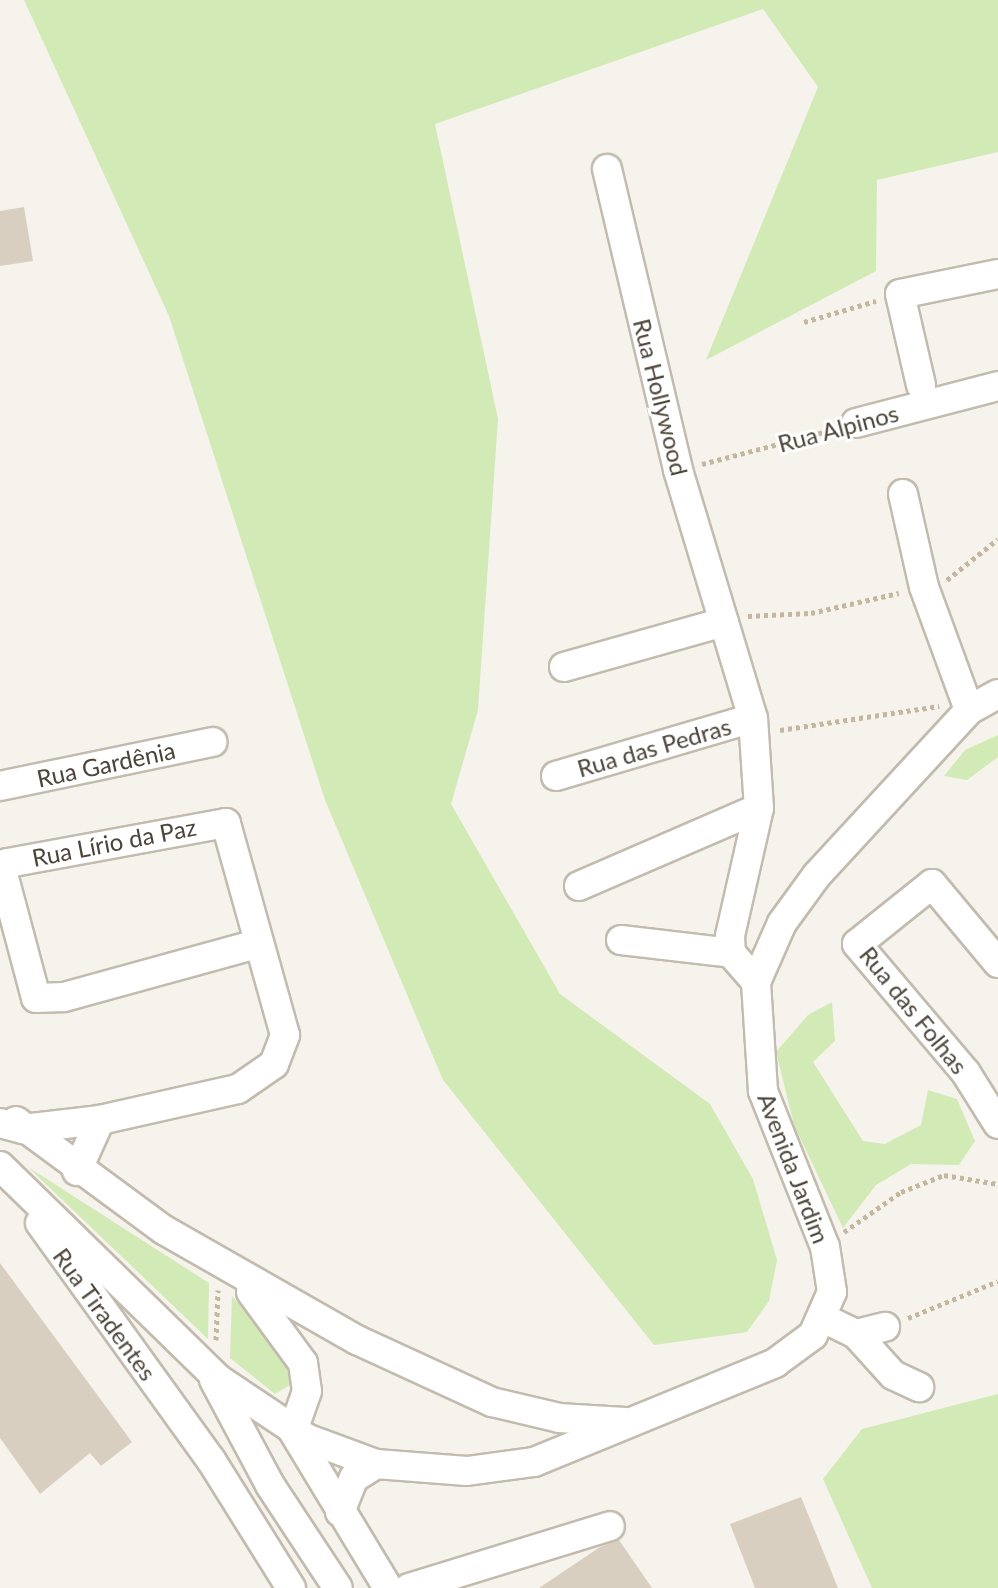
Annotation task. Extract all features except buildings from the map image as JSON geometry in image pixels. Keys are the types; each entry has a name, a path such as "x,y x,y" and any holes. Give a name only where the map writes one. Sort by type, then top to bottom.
{"street":[{"name":"Rua Hollywood","path":"607,169 678,470 753,718 759,808 731,953"},
{"path":"921,385 900,294 998,274"},
{"name":"Rua Alpinos","path":"856,423 998,386"},
{"path":"903,494 924,587 969,710"},
{"path":"564,667 724,622"},
{"name":"Avenida Jardim","path":"825,1319 832,1292 825,1247 763,1091 755,1049 756,982 782,923 817,875 969,710 998,694"},
{"name":"Rua das Pedras","path":"556,776 753,718"},
{"name":"Rua Gardênia","path":"0,786 212,742"},
{"path":"579,886 759,808"},
{"name":"Rua Lírio da Paz","path":"12,1126 100,1120 238,1089 274,1064 285,1035 222,821 7,863 2,870 36,998 64,997 257,944"},
{"name":"Rua das Folhas","path":"996,956 932,884 857,944 966,1073 998,1124"},
{"path":"621,940 731,953 756,982"},
{"path":"0,1104 12,1126 225,1281 285,1329 303,1363 307,1391 293,1431 388,1588"},
{"path":"77,1171 100,1120"},
{"name":"Rua Tiradentes","path":"1,1167 293,1431"},
{"name":"Rua Tiradentes","path":"1,1167 211,1460 291,1588"},
{"path":"225,1281 492,1402 559,1418 630,1422"},
{"path":"211,1460 293,1431 376,1464 499,1468 561,1453 775,1363 825,1319 856,1334 893,1375 919,1387"},
{"path":"856,1334 885,1327"},
{"name":"Rua Tiradentes","path":"212,1360 248,1446 338,1588"},
{"path":"340,1512 354,1478 376,1464"},
{"path":"409,1588 610,1526"}],"path":[{"path":"804,322 900,294"},
{"name":"Rua Alpinos","path":"678,470 856,423"},
{"path":"724,622 811,613 943,584 998,539"},
{"path":"753,718 787,732 932,705"},
{"path":"825,1247 901,1192 944,1175 998,1184"},
{"path":"212,1360 225,1281"},
{"path":"885,1327 998,1281"}],"green space":[{"path":"24,0 998,0 998,152 877,180 876,271 706,360 818,87 763,9 435,124 498,419 478,710 451,804 560,994 710,1104 753,1179 777,1260 769,1301 747,1332 654,1345 443,1080 325,800 169,316"},
{"path":"998,735 998,757 967,780 944,776 965,750"},
{"path":"832,1002 835,1041 813,1062 863,1141 885,1144 921,1125 928,1090 957,1099 975,1141 959,1165 911,1164 876,1185 843,1228 794,1125 776,1052 808,1015"},
{"path":"28,1167 209,1283 208,1339"},
{"path":"232,1296 289,1363 290,1385 275,1394 230,1358"},
{"path":"998,1394 998,1588 872,1588 823,1479 862,1429"}]}
